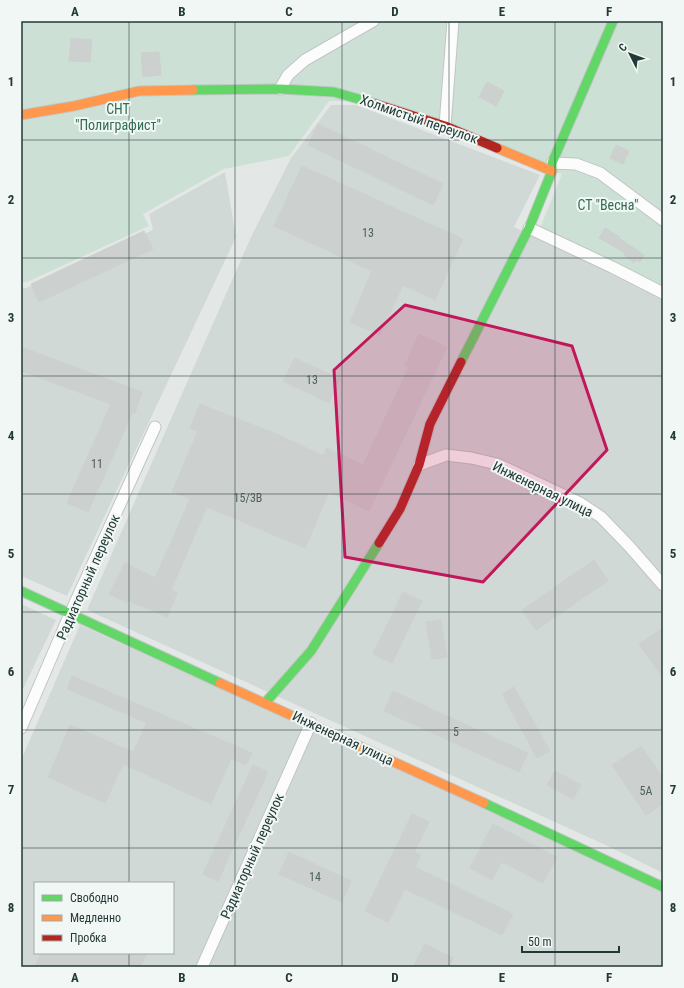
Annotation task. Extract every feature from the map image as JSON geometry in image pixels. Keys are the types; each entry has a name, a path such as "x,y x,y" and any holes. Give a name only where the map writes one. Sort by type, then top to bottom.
{"street":[{"path":"280,89 288,75 305,60 373,21"},
{"path":"445,126 453,21"},
{"path":"265,703 311,651 400,509 419,465 430,424 529,228 552,167 613,21"},
{"name":"Холмистый переулок","path":"21,115 74,106 139,91 280,89 334,92 445,126 552,167"},
{"path":"552,167 576,164 600,172 663,220"},
{"path":"529,228 663,293"},
{"name":"Радиаторный переулок","path":"21,728 70,614 155,427"},
{"name":"Инженерная улица","path":"419,465 446,455 471,458 497,464 580,503 601,517 629,546 663,586"},
{"name":"Инженерная улица","path":"21,591 663,887"},
{"name":"Радиаторный переулок","path":"202,967 311,724"}],"highlighted area":[{"path":"405,305 572,346 607,450 483,582 345,557 334,370"}],"shaded area":[{"path":"331,105 356,105 540,175 514,227 663,297 663,873 612,848 87,610 251,237 291,158"},
{"path":"225,172 236,237 67,596 21,576 21,288 26,288 153,230 149,214"},
{"path":"21,604 56,620 21,693"},
{"path":"80,625 663,890 663,967 21,967 21,760"}],"green space":[{"name":"СНТ \"Полиграфист\"","path":"21,21 663,21 663,291 538,233 562,174 358,101 329,101 289,156 224,169 143,214 149,226 27,282 21,282"}],"building":[{"path":"71,38 92,40 90,62 69,61"},
{"path":"159,52 161,75 143,77 141,53"},
{"path":"487,82 504,91 496,106 479,97"},
{"path":"318,124 443,184 433,205 308,145"},
{"path":"616,145 629,151 623,164 610,158"},
{"path":"302,166 463,239 435,300 403,285 380,335 350,322 372,271 274,226"},
{"path":"605,228 644,255 640,262 636,260 634,263 624,255 625,253 599,238"},
{"path":"144,231 153,249 39,302 31,284"},
{"path":"419,334 447,347 369,511 329,492 305,548 207,507 171,590 177,593 167,617 129,601 128,603 109,594 125,563 155,578 190,499 172,492 198,431 190,428 200,404 279,435 323,456 327,448 363,465 409,367 405,365"},
{"path":"21,347 142,392 135,413 133,412 88,512 67,503 111,404 21,371"},
{"path":"295,358 340,379 329,403 283,381"},
{"path":"594,560 608,581 536,630 522,610"},
{"path":"403,592 422,601 392,663 373,654"},
{"path":"441,620 447,657 432,659 426,622"},
{"path":"663,628 663,678 639,644"},
{"path":"72,676 252,753 246,765 231,759 211,804 123,764 105,803 48,777 70,725 133,752 147,723 67,689"},
{"path":"514,687 550,751 537,758 502,694"},
{"path":"393,691 528,753 519,772 384,711"},
{"path":"641,746 663,778 663,804 646,815 612,765"},
{"path":"253,765 268,772 218,881 203,874"},
{"path":"555,771 581,785 573,799 547,785"},
{"path":"412,814 429,822 414,852 421,855 415,867 513,914 502,935 405,889 388,922 365,911"},
{"path":"493,824 557,857 543,883 502,862 492,880 470,868"},
{"path":"289,852 351,881 342,902 279,874"},
{"path":"425,944 453,958 449,967 413,967"},
{"path":"41,954 146,954 140,967 35,967"}],"traffic: fast":[{"path":"461,362 529,228 552,171 552,163 613,21"},
{"path":"193,90 280,89 334,92 376,104"},
{"path":"265,703 311,651 379,543"},
{"path":"21,591 220,683"},
{"path":"484,803 663,887"}],"traffic: slow":[{"path":"21,115 74,106 139,91 193,90"},
{"path":"497,148 552,171"},
{"path":"220,683 484,803"}],"traffic: jam":[{"path":"376,104 445,126 497,148"},
{"path":"379,543 400,509 419,465 430,424 461,362"}],"park label":[{"name":"СТ \"Весна\"","path":"608,205"}]}
